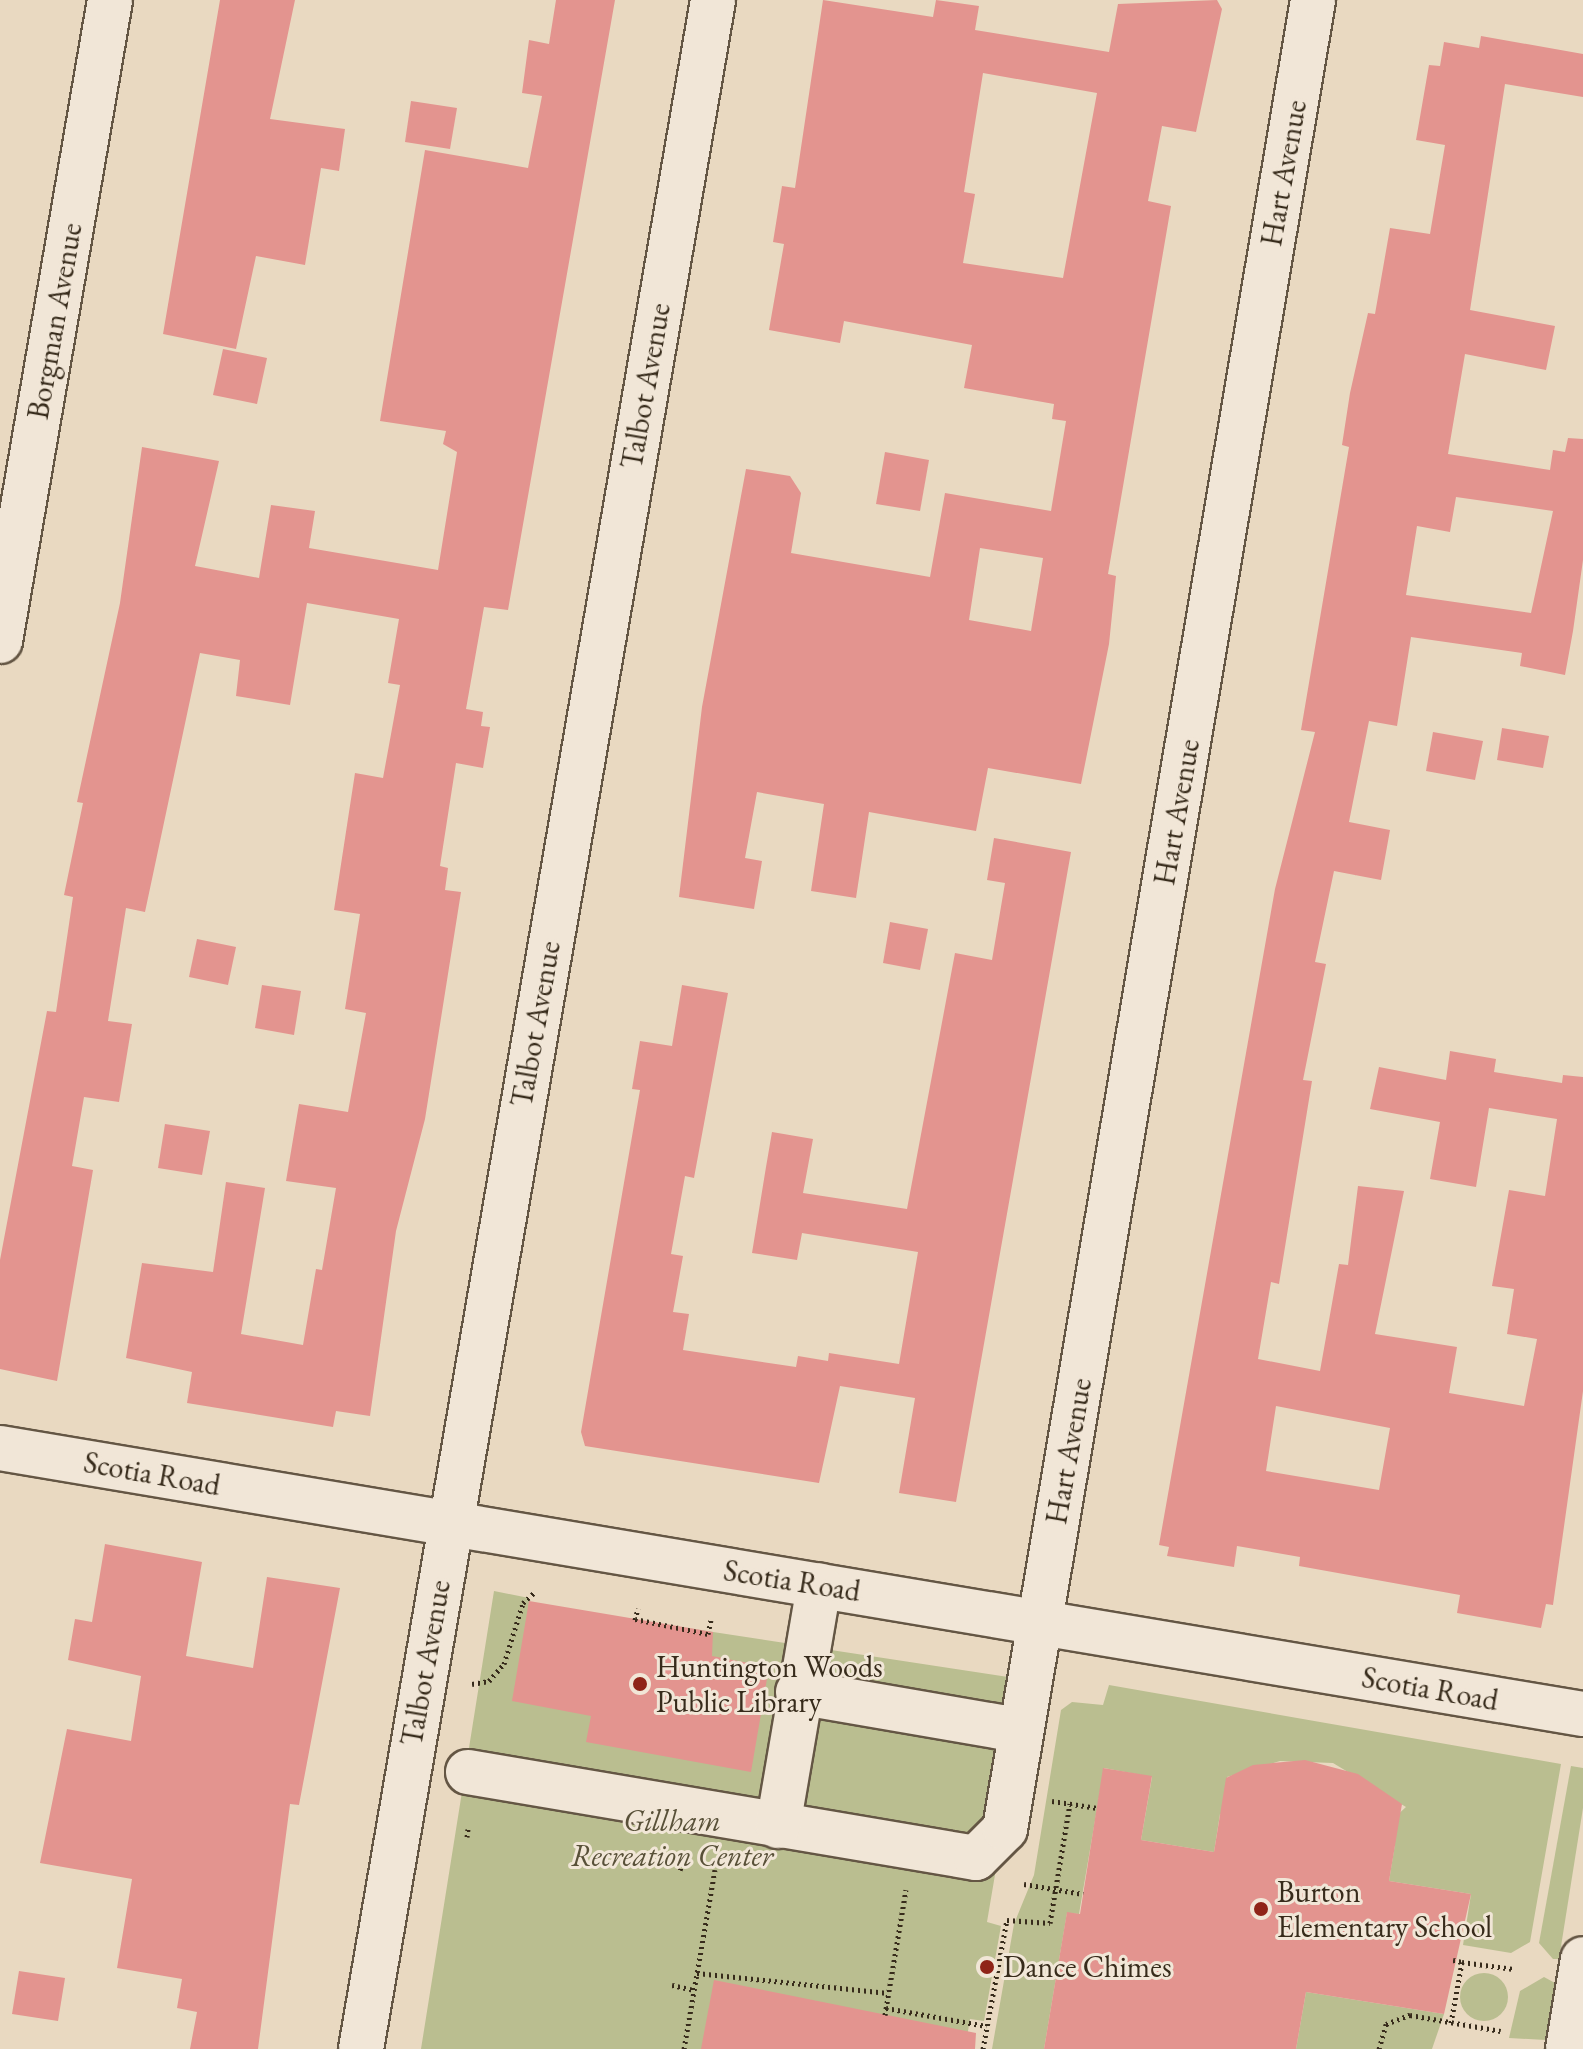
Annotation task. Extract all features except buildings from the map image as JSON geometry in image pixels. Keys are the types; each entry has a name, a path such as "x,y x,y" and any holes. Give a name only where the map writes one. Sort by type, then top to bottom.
{"street":[{"name":"Borgman Avenue","path":"0,641 110,0"},
{"name":"Talbot Avenue","path":"361,2049 713,0"},
{"name":"Hart Avenue","path":"778,1826 976,1858 1005,1829 1019,1730 1040,1623 1313,0"},
{"name":"Scotia Road","path":"0,1448 1583,1714"},
{"path":"468,1772 778,1826 798,1692 819,1585"},
{"path":"798,1692 1019,1730"},
{"path":"1568,2049 1583,1959"}],"path":[{"path":"472,1684 489,1681 504,1664 523,1603 535,1592"},
{"path":"638,1608 635,1620 708,1634 711,1620"},
{"path":"1043,1800 1097,1808"},
{"path":"983,2049 1007,1920 1050,1923 1070,1804"},
{"path":"467,1837 468,1829"},
{"path":"684,2049 715,1870"},
{"path":"909,1874 885,2011 986,2026"},
{"path":"1024,1884 1083,1894"},
{"path":"1453,1960 1514,1969"},
{"path":"1451,2023 1462,1962"},
{"path":"697,1973 888,1993"},
{"path":"672,1985 694,1990"},
{"path":"1379,2049 1386,2024 1410,2015 1501,2031"}],"green space":[{"name":"Gillham Recreation Center","path":"494,1591 529,1598 529,1604 1028,1680 987,1922 1001,1926 984,2021 970,2019 965,2049 421,2049"},
{"path":"1109,1685 1561,1764 1530,1942 1511,1953 1463,1945 1471,1894 1389,1881 1395,1844 1377,1841 1379,1832 1406,1807 1333,1763 1280,1761 1227,1777 1239,1817 1220,1814 1214,1852 1141,1840 1152,1777 1104,1768 1079,1914 1067,1913 1044,2049 992,2049 1014,1924 1034,1875 1061,1710 1072,1702 1103,1705"},
{"path":"1571,1766 1583,1768 1583,1808 1559,1959 1553,1959 1539,1943"},
{"path":"1484,1973 1501,1980 1508,1997 1501,2014 1484,2021 1467,2014 1460,1997 1467,1980"},
{"path":"1544,1977 1555,1983 1546,2040 1509,2038 1520,1991"},
{"path":"1306,1992 1444,2014 1432,2049 1296,2049"}],"place":[{"name":"Huntington Woods Public Library","path":"640,1684"},
{"name":"Burton Elementary School","path":"1261,1909"},
{"name":"Dance Chimes","path":"987,1967"}]}
